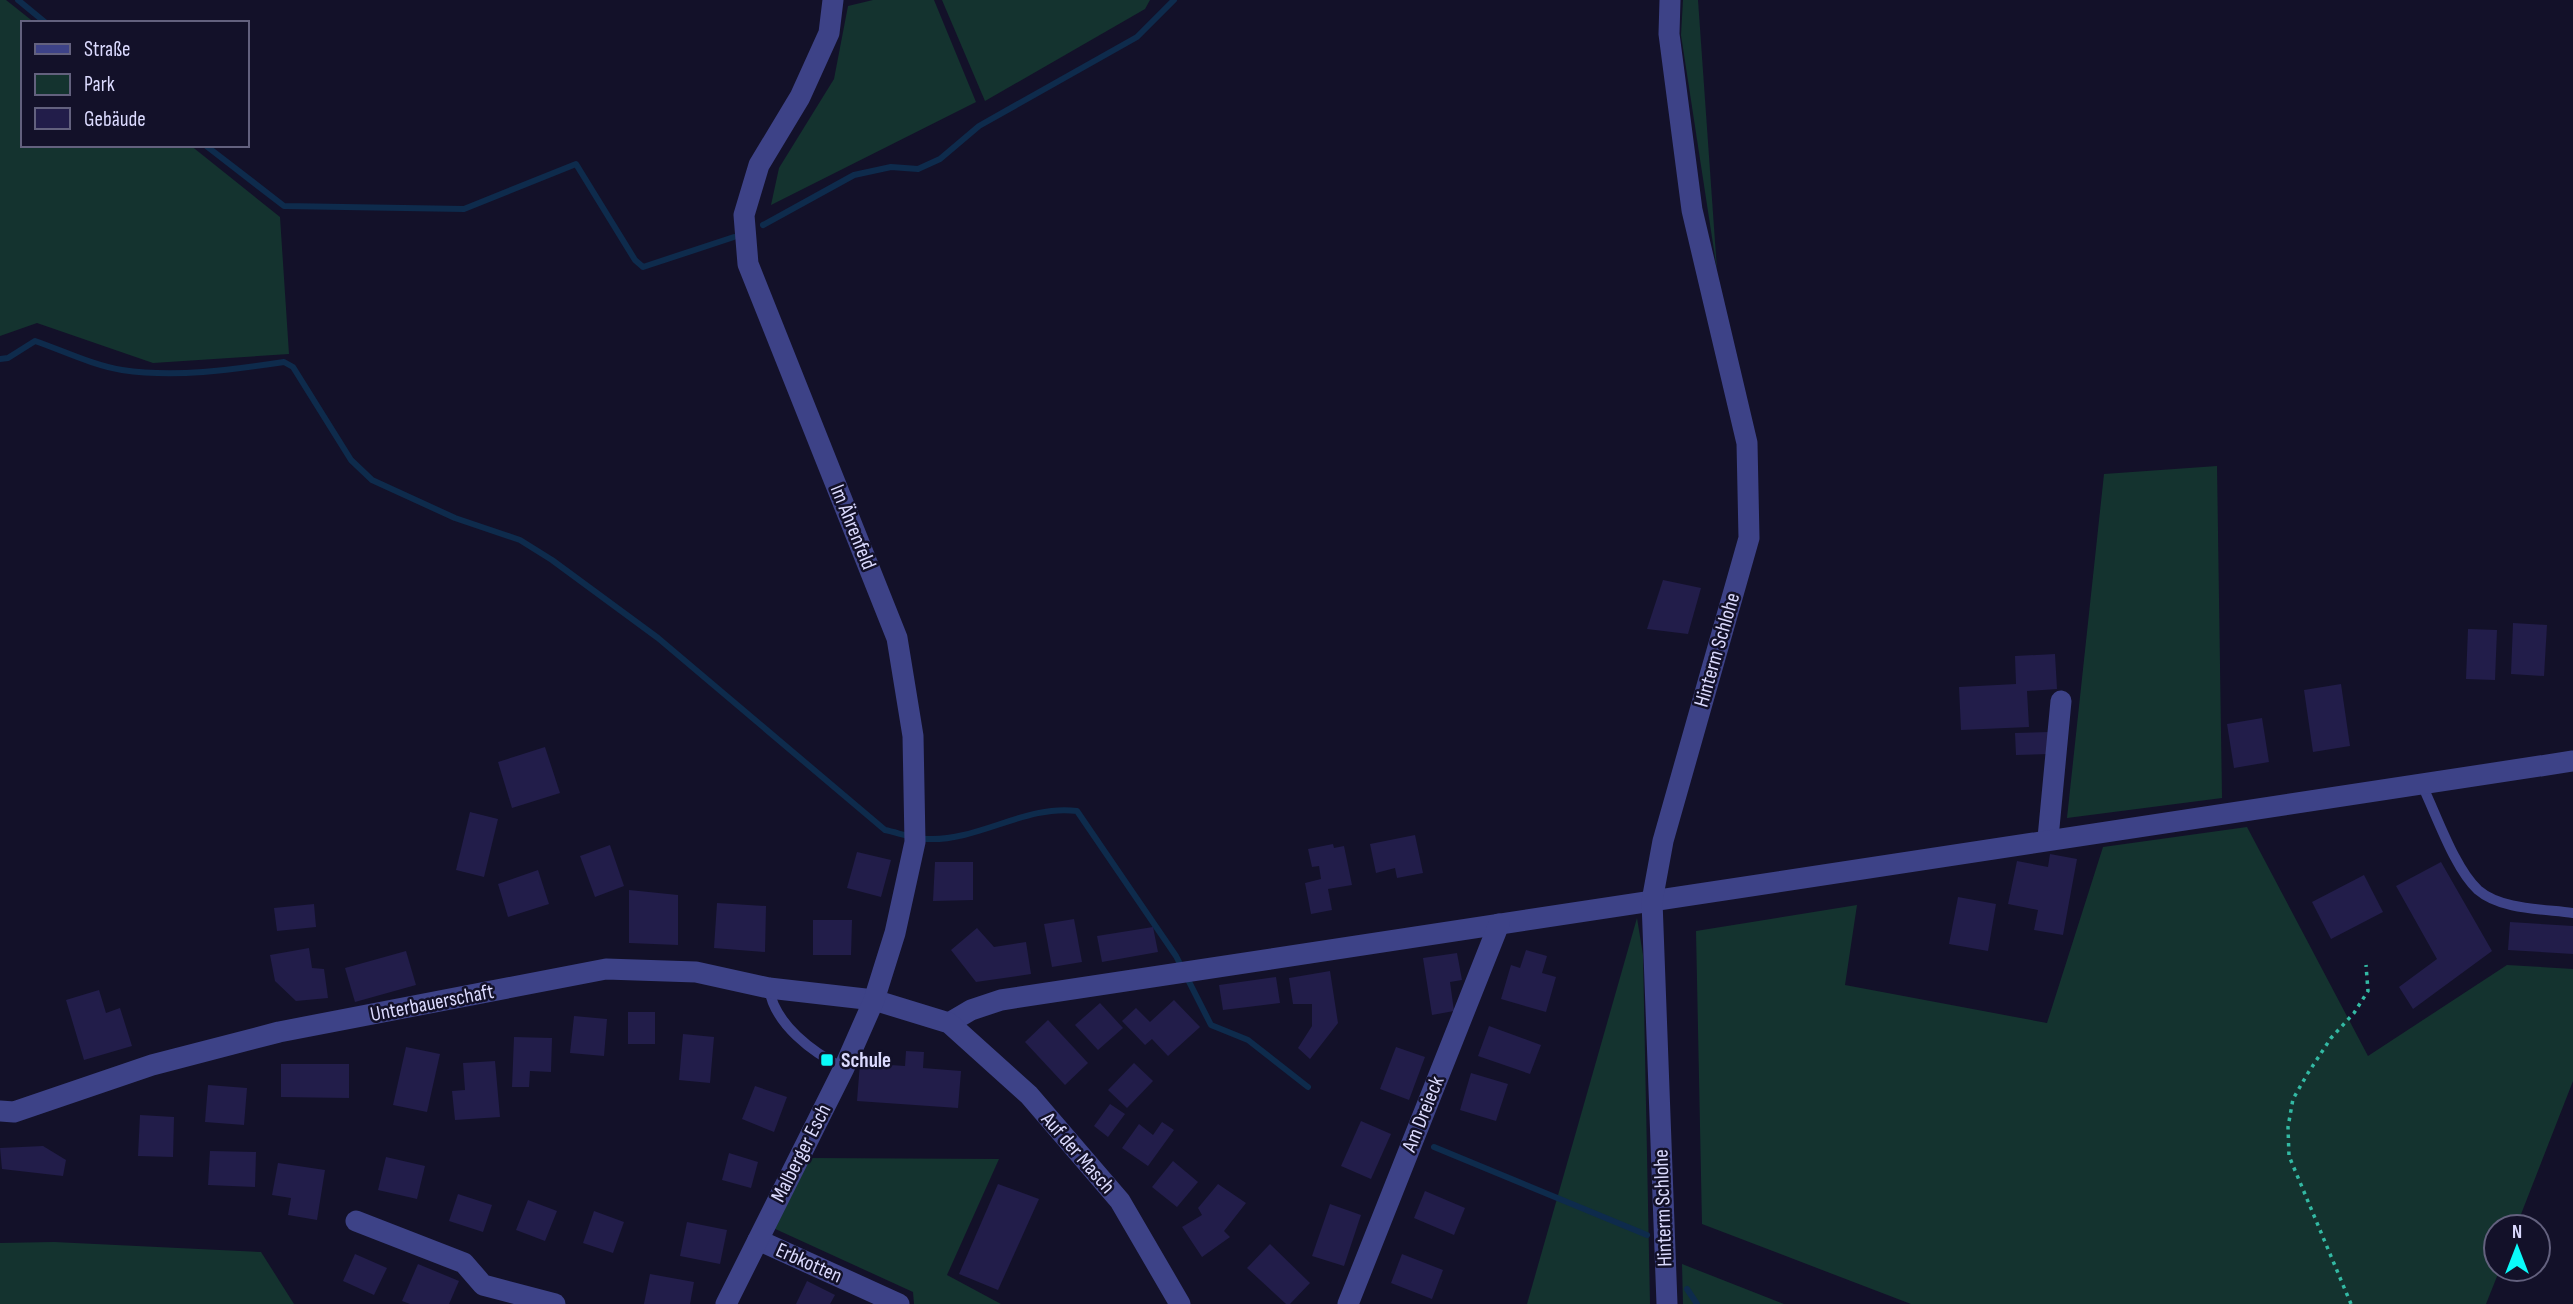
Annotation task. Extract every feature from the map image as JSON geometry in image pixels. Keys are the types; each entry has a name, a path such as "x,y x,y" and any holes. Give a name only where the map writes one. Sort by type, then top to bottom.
{"street":[{"name":"Im Ährenfeld","path":"833,0 829,33 800,97 759,165 744,215 748,264 897,638 913,736 915,832 895,933 874,1000"},
{"name":"Hinterm Schlohe","path":"1667,1304 1653,901 1664,841 1749,538 1747,443 1692,210 1669,34 1670,0"},
{"path":"2048,838 2061,701"},
{"path":"874,1000 949,1023 971,1010 1002,1000 2048,838 2573,761"},
{"name":"Am Dreieck","path":"1348,1304 1499,924"},
{"name":"Unterbauerschaft","path":"0,1111 14,1112 152,1065 279,1032 606,969 696,972 769,988 874,1000"},
{"name":"Malberger Esch","path":"726,1304 844,1068 874,1000"},
{"name":"Auf der Masch","path":"949,1023 1029,1095 1120,1201 1180,1304"},
{"path":"356,1221 464,1263 483,1285 555,1304"},
{"name":"Erbkotten","path":"758,1240 899,1304"}],"lane":[{"path":"2421,783 2463,869 2478,890 2512,905 2573,913"},
{"path":"769,988 772,1005 779,1017 827,1060 844,1068"}],"path":[{"path":"2351,1304 2288,1156 2287,1127 2293,1099 2308,1073 2331,1038 2354,1013 2368,991 2366,965"}],"green space":[{"path":"0,0 6,0 32,21 21,21 21,147 192,147 280,217 289,354 153,363 37,323 0,336"},
{"path":"873,0 934,0 976,102 771,205 779,168 834,79 848,6"},
{"path":"942,0 1150,0 1145,9 985,101"},
{"path":"1683,0 1698,0 1717,270 1681,35"},
{"path":"2217,466 2222,798 2067,818 2104,474"},
{"path":"2247,827 2368,1056 2507,965 2573,969 2573,1081 2521,1213 2482,1213 2482,1283 2494,1283 2486,1304 1911,1304 1702,1224 1696,931 1857,905 1845,985 2047,1023 2103,847"},
{"path":"1637,918 1643,955 1650,1304 1527,1304"},
{"path":"808,1158 999,1159 947,1275 1001,1304 914,1304 913,1292 771,1227"},
{"path":"54,1242 261,1252 294,1304 0,1304 0,1243"},
{"path":"1682,1264 1784,1304 1683,1304"}],"building":[{"path":"1663,580 1701,588 1688,634 1647,629"},
{"path":"2513,623 2547,625 2544,676 2511,674"},
{"path":"2468,629 2497,630 2495,680 2466,679"},
{"path":"2055,654 2057,689 2027,691 2029,727 1961,730 1959,687 2016,684 2015,656"},
{"path":"2341,684 2350,746 2313,752 2304,690"},
{"path":"2262,718 2269,762 2234,768 2227,724"},
{"path":"2049,732 2050,754 2016,755 2015,733"},
{"path":"545,747 560,793 512,808 498,762"},
{"path":"470,812 498,819 484,877 456,870"},
{"path":"1415,835 1423,873 1397,878 1395,868 1376,873 1370,844"},
{"path":"1333,844 1334,848 1344,846 1352,885 1328,889 1332,910 1311,914 1305,883 1321,879 1319,866 1312,867 1308,849"},
{"path":"610,845 624,886 595,897 580,856"},
{"path":"857,852 891,860 881,897 847,888"},
{"path":"2050,854 2077,859 2063,935 2034,930 2038,910 2008,904 2017,861 2048,867"},
{"path":"935,862 973,862 973,900 933,901"},
{"path":"2441,862 2492,951 2413,1009 2399,987 2437,959 2396,886"},
{"path":"538,870 549,904 508,917 498,884"},
{"path":"2364,875 2383,912 2331,939 2312,902"},
{"path":"629,890 678,895 678,945 629,943"},
{"path":"1958,897 1996,904 1988,951 1949,944"},
{"path":"717,903 766,906 765,952 714,948"},
{"path":"314,904 316,927 277,931 274,908"},
{"path":"1074,919 1082,962 1052,967 1044,924"},
{"path":"813,920 852,920 851,955 813,955"},
{"path":"2510,922 2573,926 2573,954 2508,950"},
{"path":"1153,927 1158,952 1102,962 1097,936"},
{"path":"977,928 994,947 1026,942 1031,974 976,982 951,950"},
{"path":"309,948 312,968 324,969 328,998 296,1001 275,981 270,955"},
{"path":"1526,950 1547,956 1542,973 1556,977 1546,1012 1501,999 1511,965 1520,968"},
{"path":"406,951 416,985 355,1002 345,968"},
{"path":"1457,953 1462,980 1450,982 1454,1011 1432,1015 1423,958"},
{"path":"1330,971 1338,1023 1310,1059 1298,1048 1312,1026 1312,1004 1293,1004 1289,978"},
{"path":"1276,977 1280,1003 1223,1010 1219,985"},
{"path":"99,990 106,1013 120,1008 132,1046 84,1060 66,1000"},
{"path":"1174,1000 1200,1027 1168,1056 1152,1039 1145,1045 1122,1021 1136,1008 1150,1022"},
{"path":"1100,1003 1123,1028 1098,1050 1075,1025"},
{"path":"628,1012 655,1012 655,1044 628,1044"},
{"path":"574,1016 607,1019 604,1056 570,1053"},
{"path":"1048,1020 1088,1063 1065,1085 1025,1042"},
{"path":"1489,1026 1541,1045 1530,1074 1478,1056"},
{"path":"683,1034 714,1037 710,1083 679,1080"},
{"path":"514,1037 552,1038 551,1072 530,1071 529,1087 512,1087"},
{"path":"406,1047 440,1054 427,1112 393,1105"},
{"path":"1396,1047 1425,1057 1409,1100 1380,1089"},
{"path":"906,1051 924,1052 923,1068 961,1071 958,1108 857,1101 860,1063 905,1066"},
{"path":"495,1061 500,1117 455,1120 452,1091 465,1090 463,1063"},
{"path":"1134,1063 1153,1081 1127,1108 1108,1090"},
{"path":"281,1064 349,1064 349,1098 281,1097"},
{"path":"1471,1073 1508,1084 1496,1121 1460,1110"},
{"path":"208,1085 247,1088 244,1125 205,1122"},
{"path":"755,1086 787,1097 774,1132 742,1119"},
{"path":"1110,1104 1125,1114 1108,1137 1094,1126"},
{"path":"140,1115 174,1117 173,1157 138,1156"},
{"path":"1361,1121 1391,1134 1371,1179 1341,1166"},
{"path":"1162,1122 1174,1130 1148,1166 1122,1148 1139,1124 1153,1135"},
{"path":"43,1146 66,1160 63,1176 2,1169 0,1148"},
{"path":"210,1151 256,1152 255,1187 208,1185"},
{"path":"729,1153 758,1162 751,1188 722,1180"},
{"path":"386,1157 425,1166 417,1199 378,1190"},
{"path":"1173,1161 1198,1182 1177,1207 1152,1187"},
{"path":"278,1163 325,1170 317,1220 288,1215 291,1198 272,1195"},
{"path":"998,1184 1039,1199 998,1290 959,1274"},
{"path":"1218,1184 1246,1203 1224,1231 1230,1237 1202,1257 1182,1227 1202,1215 1198,1208"},
{"path":"1425,1191 1465,1208 1454,1235 1414,1218"},
{"path":"458,1194 492,1205 483,1232 449,1221"},
{"path":"528,1200 557,1211 545,1241 516,1230"},
{"path":"1330,1204 1361,1215 1344,1266 1312,1256"},
{"path":"594,1211 624,1222 613,1253 583,1243"},
{"path":"687,1222 727,1230 720,1264 680,1256"},
{"path":"1270,1244 1310,1283 1290,1304 1286,1304 1247,1268"},
{"path":"355,1254 387,1268 374,1295 343,1281"},
{"path":"1402,1254 1443,1270 1432,1299 1391,1283"},
{"path":"418,1264 459,1281 449,1304 410,1304 402,1301"},
{"path":"650,1274 694,1282 690,1304 644,1304"},
{"path":"807,1281 835,1295 830,1304 796,1304"}],"waterway":[{"path":"18,0 44,21"},
{"path":"763,225 854,175 891,167 918,169 940,159 979,126 1137,37 1174,0"},
{"path":"208,147 284,206 464,209 576,164 635,260 643,267 734,237"},
{"path":"0,359 8,358 35,341 100,365 122,370 203,372 284,362 293,367 351,460 372,480 455,518 520,540 552,560 658,638 885,830 923,839 947,838 1040,813 1077,811 1176,956 1211,1025 1248,1040 1308,1087"},
{"path":"1434,1147 1647,1235"},
{"path":"1687,1289 1697,1304"}],"place":[{"name":"Schule","path":"827,1060"}]}
